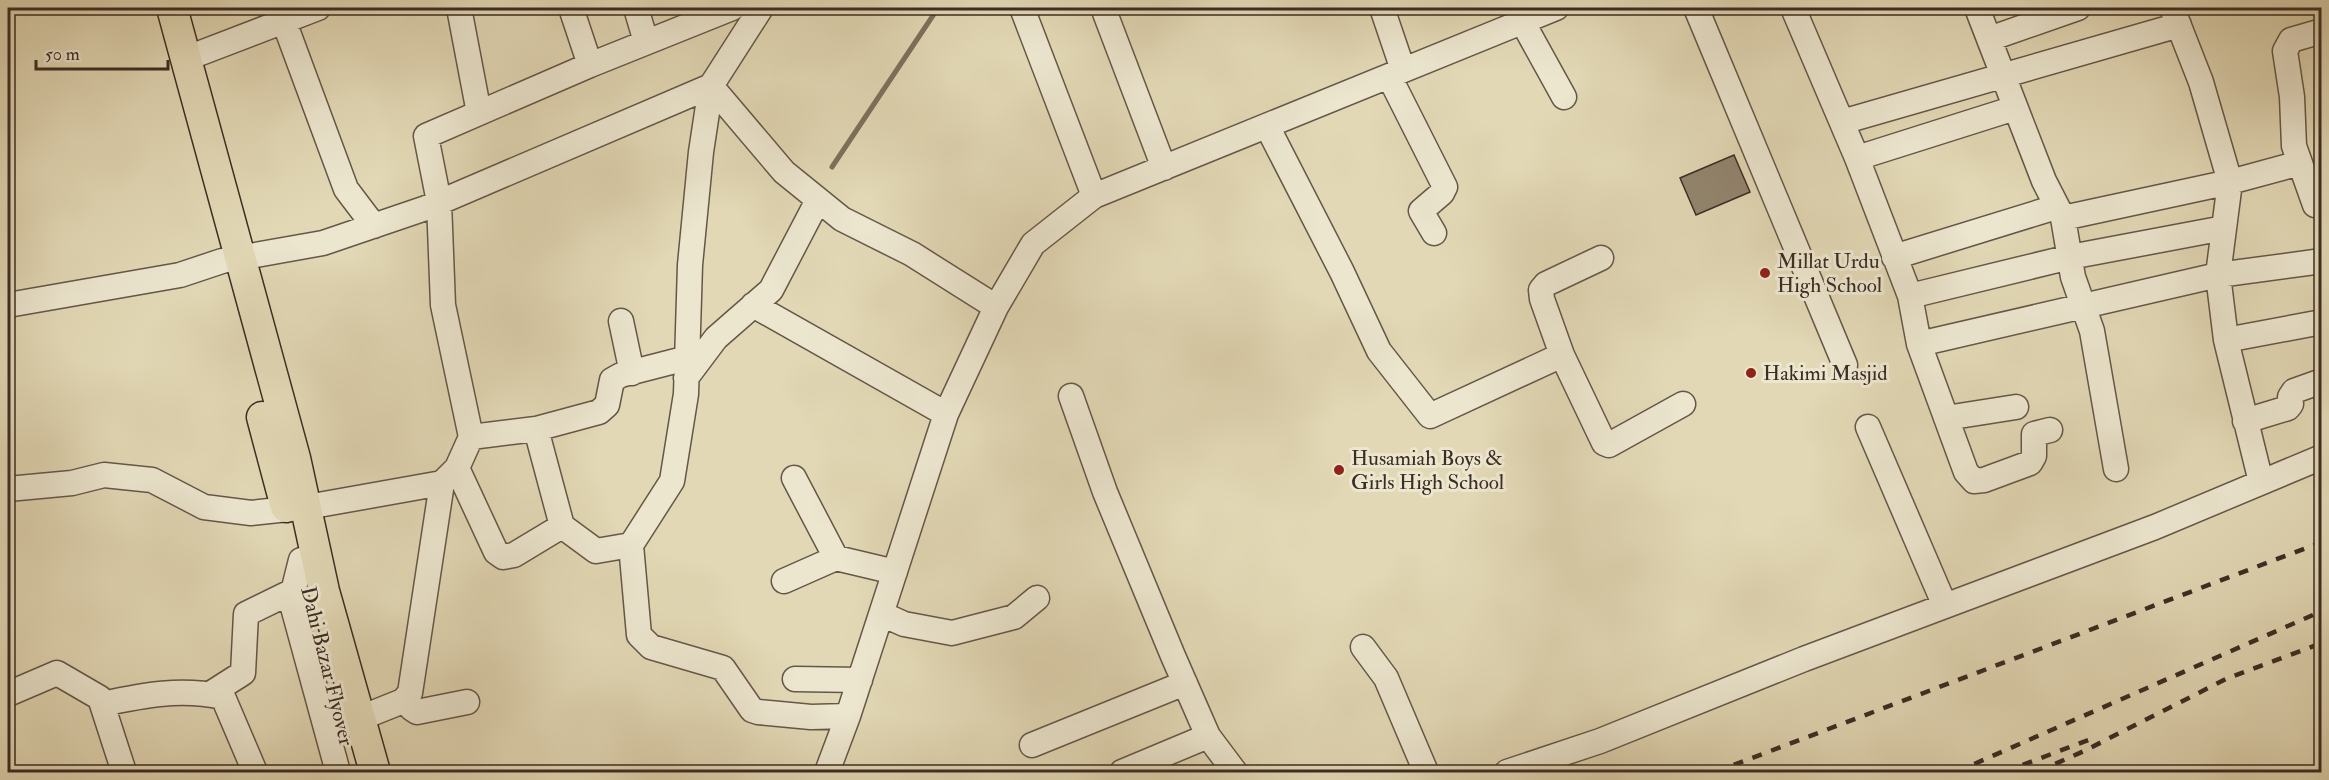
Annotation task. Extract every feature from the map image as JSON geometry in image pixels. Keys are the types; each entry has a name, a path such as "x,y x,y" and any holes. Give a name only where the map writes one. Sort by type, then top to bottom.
{"main road":[{"path":"155,8 231,260 297,509 309,580"},
{"path":"172,8 231,260"},
{"name":"Dahi Bazar Flyover","path":"309,580 354,772"},
{"name":"Dahi Bazar Flyover","path":"309,580 375,772"}],"street":[{"path":"185,59 282,15 318,8"},
{"path":"459,8 479,113"},
{"path":"571,8 590,65"},
{"path":"636,8 646,42"},
{"path":"373,713 404,701 410,693 450,475 471,437 443,305 439,202 426,136 590,65 732,8"},
{"path":"761,8 711,86 701,152 690,265 687,368 672,481 631,545 639,635 651,647 723,668 752,710 811,717 848,716"},
{"path":"1382,8 1396,73 1445,187 1443,193 1421,211 1434,233"},
{"path":"827,772 882,614 946,414 996,307 1033,243 1094,196 1556,8"},
{"path":"1696,8 1845,365"},
{"path":"1793,8 1857,158 1910,296 1918,344 1966,472 1974,481 1984,480 2030,463 2034,456 2034,434 2050,429"},
{"path":"1977,8 2015,108 2060,212 2073,277 2092,331 2116,469"},
{"path":"1989,39 2078,8"},
{"path":"1027,9 1094,196"},
{"path":"1105,14 1164,168"},
{"path":"282,15 346,189 374,226"},
{"path":"1842,122 2003,76 2175,16 2201,82 2230,182 2218,275 2226,340 2261,482"},
{"path":"1522,21 1564,97"},
{"path":"2315,205 2294,146 2292,97 2284,51 2291,40 2322,31"},
{"path":"8,305 180,274 231,260 323,243 439,202 711,86"},
{"path":"711,86 784,172 842,219 912,254 996,307"},
{"path":"1857,158 2015,108"},
{"path":"1267,126 1342,272 1379,351 1430,416 1562,355"},
{"path":"1894,257 2060,212 2230,182 2300,163"},
{"path":"471,437 536,429 599,412 607,405 612,380 632,373 687,368 716,338 771,290 818,200"},
{"path":"1910,296 2070,257 2224,228"},
{"path":"1601,258 1546,284 1541,290 1542,299 1562,355 1604,443 1609,445 1683,404"},
{"path":"1918,344 2218,275 2322,261"},
{"path":"753,305 946,414"},
{"path":"621,321 632,373"},
{"path":"2226,340 2322,322"},
{"path":"2245,421 2288,408 2294,391 2322,381"},
{"path":"1071,396 1105,492 1208,736 1235,772"},
{"path":"1946,418 2016,407"},
{"path":"1869,427 1944,606"},
{"path":"536,429 562,526 596,551 631,545"},
{"path":"1507,772 1600,741 1804,659 2155,527 2322,457"},
{"path":"8,489 72,483 104,475 152,480 204,507 251,513 297,509 450,475"},
{"path":"450,475 496,552 503,557 514,555 562,526"},
{"path":"794,478 836,558"},
{"path":"784,580 836,558 895,572"},
{"path":"210,694 243,673 246,614 309,580"},
{"path":"309,580 341,603 388,772"},
{"path":"309,580 291,600 338,772"},
{"path":"882,614 904,624 952,633 1014,617 1037,598"},
{"path":"1363,647 1386,678 1426,772"},
{"path":"8,694 57,673 100,698 124,772"},
{"path":"795,679 860,680"},
{"path":"1032,745 1185,683"},
{"path":"102,704 154,693 202,692 224,697 255,772"},
{"path":"406,697 411,708 417,712 467,702"},
{"path":"1122,772 1208,736"}],"building":[{"path":"1734,155 1750,192 1696,215 1680,178"}],"waterway":[{"path":"832,167 938,8"}],"railway":[{"path":"1715,772 2322,542"},
{"path":"1956,772 2322,611"},
{"path":"2037,772 2084,751 2228,678 2322,643"},
{"path":"2004,772 2091,739"},
{"path":"2315,772 2322,770"}],"place":[{"name":"Millat Urdu High School","path":"1765,273"},
{"name":"Hakimi Masjid","path":"1751,373"},
{"name":"Husamiah Boys & Girls High School","path":"1339,470"}]}
